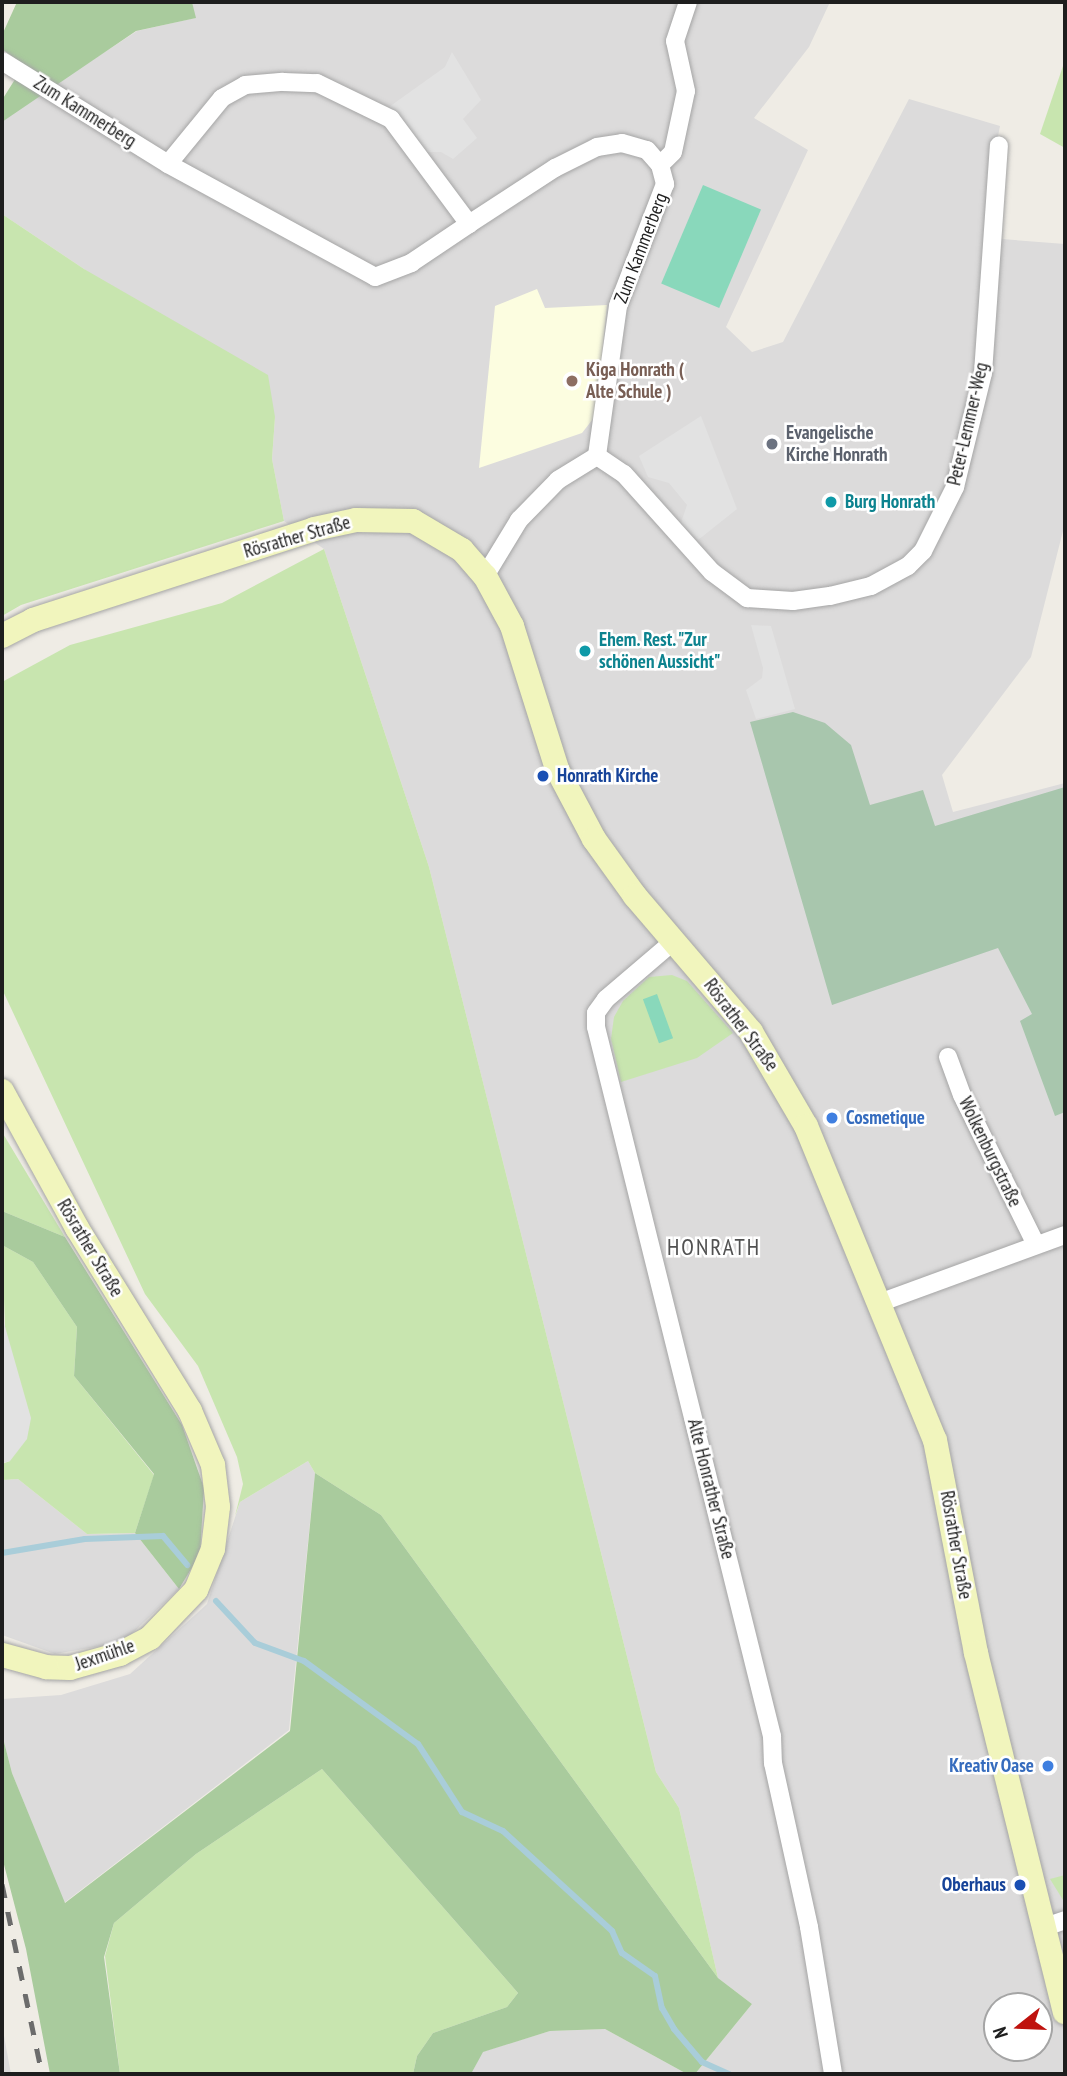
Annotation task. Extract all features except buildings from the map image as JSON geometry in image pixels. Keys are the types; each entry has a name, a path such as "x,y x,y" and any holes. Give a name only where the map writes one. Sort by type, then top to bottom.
{"street":[{"name":"Zum Kammerberg","path":"660,165 673,152 686,91 675,41 688,2"},
{"name":"Zum Kammerberg","path":"2,61 168,164 375,277 411,263 555,168 597,147 622,142 647,150 660,165 665,184 618,306 597,456"},
{"path":"168,164 214,106 246,85 317,83 391,119 469,224"},
{"name":"Peter-Lemmer-Weg","path":"597,456 624,474 712,572 747,598 793,601 830,596 871,586 908,566 923,551 955,486 983,373 999,146"},
{"path":"485,576 519,520 558,480 597,456"},
{"name":"Rösrather Straße","path":"2,636 33,620 314,529 356,520 413,521 462,550 485,576 512,626 562,782 594,839 635,896 751,1032 780,1077 806,1126 935,1440 976,1653 1055,1924 1065,2012"},
{"name":"Alte Honrather Straße","path":"675,940 606,999 596,1013 596,1027 767,1712 833,2074"},
{"name":"Wolkenburgstraße","path":"948,1057 962,1095 1036,1245"},
{"name":"Rösrather Straße","path":"2,1091 77,1228 184,1401"},
{"path":"879,1303 1065,1235"},
{"name":"Jexmühle","path":"2,1658 58,1668 120,1654 162,1628 197,1590 217,1528 218,1488 209,1454 184,1401"}],"shaded area":[{"path":"192,2 830,2 809,47 754,118 808,150 726,327 752,352 783,342 909,99 1000,126 990,177 989,238 1065,244 1065,523 1031,657 942,775 953,812 1065,783 1065,2074 695,2074 752,2004 718,1978 679,1808 656,1772 429,867 324,549 284,521 272,459 275,417 84,269 2,214 4,118 137,31 195,18"},
{"path":"452,52 481,100 463,119 477,138 453,159 441,152 425,152 389,107 445,67"},
{"path":"537,289 545,308 607,305 596,415 582,433 479,468 495,306"},
{"path":"701,416 737,509 698,540 681,523 687,505 669,483 648,477 639,456"},
{"path":"751,625 771,626 795,709 756,719 746,690 762,678 763,668"},
{"path":"793,712 825,723 851,745 870,805 923,790 935,826 1065,787 1065,1112 1055,1116 1020,1021 1032,1014 998,948 832,1005 750,722"},
{"path":"2,1316 31,1418 27,1439 10,1461 2,1463"},
{"path":"308,1461 315,1473 289,1730 64,1903 12,1773 2,1734 2,1699 61,1695 130,1674 207,1604 240,1502"},
{"path":"18,1479 87,1534 135,1533 179,1589 123,1642 55,1654 2,1635 2,1480"},
{"path":"2,2025 11,2074 2,2074"},
{"path":"605,2029 687,2074 471,2074 482,2052 550,2031"}],"green space":[{"path":"17,2 192,2 196,18 136,31 2,122 2,100 24,65 2,49 2,35"},
{"path":"1065,60 1065,148 1040,134"},
{"path":"703,185 761,210 719,308 661,283"},
{"path":"2,214 84,269 268,375 275,417 272,459 284,521 21,605 2,616"},
{"path":"324,549 429,867 656,1772 679,1808 718,1978 381,1515 315,1473 308,1461 240,1502 235,1516 243,1484 237,1457 198,1366 145,1294 2,989 2,682 70,645 222,603"},
{"path":"672,975 687,981 733,1033 697,1058 621,1082 611,1039 614,1017 623,1001 649,977"},
{"path":"657,994 673,1038 659,1043 643,999"},
{"path":"2,1132 65,1237 2,1211"},
{"path":"2,1211 65,1237 182,1425 204,1488 200,1554 179,1589 135,1533 154,1474 74,1376 77,1327 33,1262 2,1245"},
{"path":"2,1245 33,1262 77,1327 74,1376 154,1475 135,1533 87,1534 18,1479 2,1480 2,1464 10,1461"},
{"path":"315,1473 381,1515 718,1978 752,2004 695,2074 687,2074 605,2029 550,2031 483,2052 471,2074 413,2074 417,2056 433,2033 507,2007 518,1993 322,1769 196,1854 114,1923 104,1957 120,2074 50,2074 26,1949 2,1857 2,1734 12,1773 65,1903 290,1731"},
{"path":"322,1769 518,1993 507,2007 433,2033 417,2056 413,2074 120,2074 105,1956 114,1923 196,1854"},
{"path":"1065,1875 1065,1900 1063,1900 1050,1879"}],"waterway":[{"path":"2,1553 85,1539 163,1536 187,1565"},
{"path":"216,1601 255,1643 304,1661 418,1744 462,1812 503,1831 612,1931 622,1953 655,1976 662,2008 674,2029 702,2062 729,2074"}],"railway":[{"path":"2,1884 42,2074"}],"place":[{"name":"Kiga Honrath ( Alte Schule )","path":"572,381"},
{"name":"Evangelische Kirche Honrath","path":"772,444"},
{"name":"Burg Honrath","path":"831,502"},
{"name":"Ehem. Rest. \"Zur schönen Aussicht\"","path":"585,651"},
{"name":"Honrath Kirche","path":"543,776"},
{"name":"Cosmetique","path":"832,1118"},
{"name":"Kreativ Oase","path":"1048,1766"},
{"name":"Oberhaus","path":"1020,1885"}],"district":[{"name":"HONRATH","path":"714,1247"}]}
